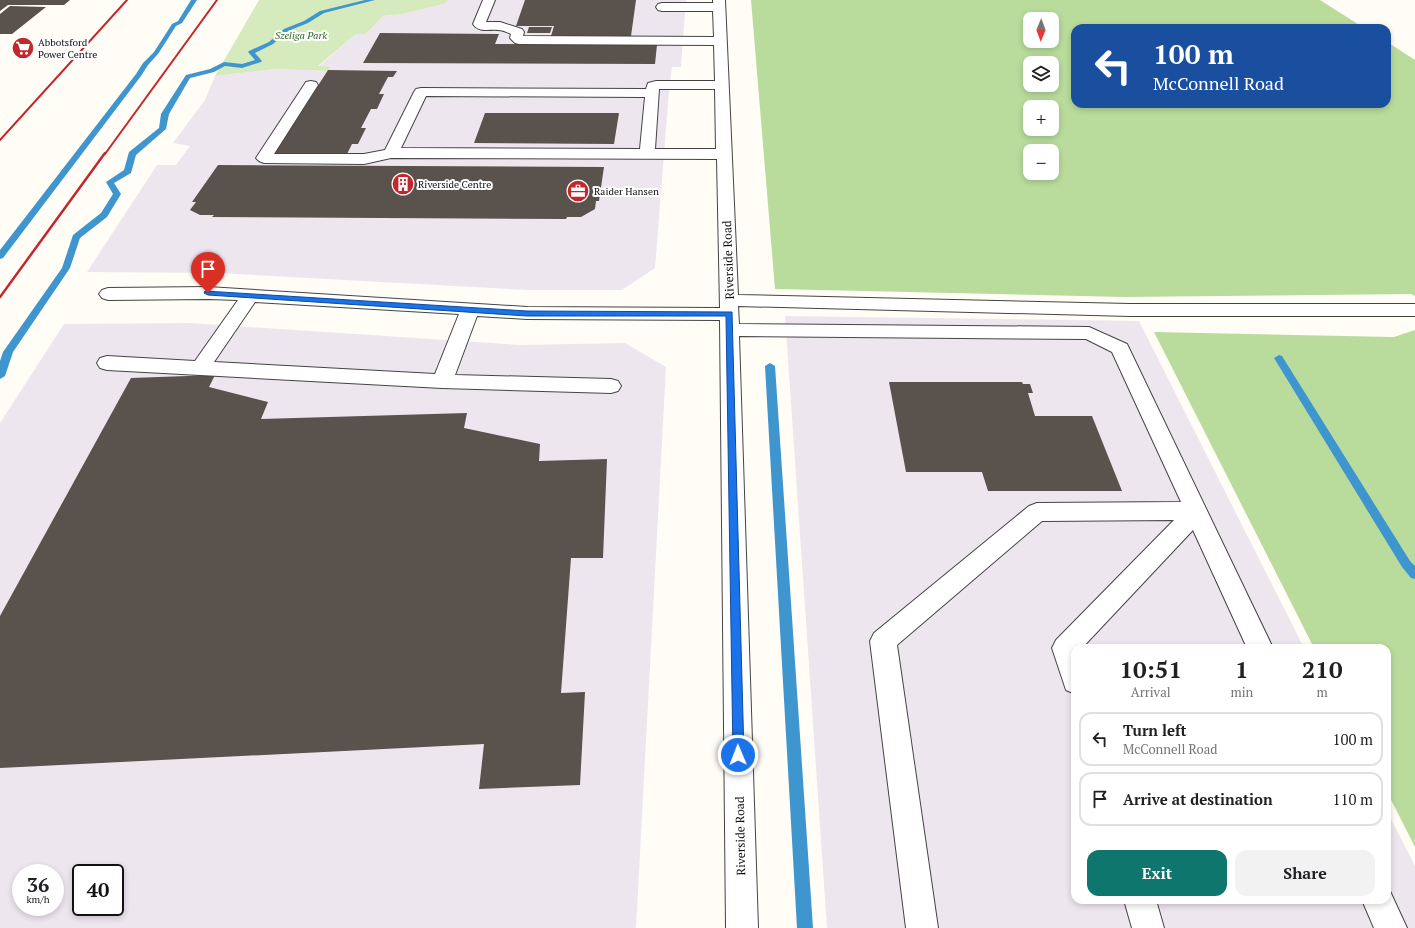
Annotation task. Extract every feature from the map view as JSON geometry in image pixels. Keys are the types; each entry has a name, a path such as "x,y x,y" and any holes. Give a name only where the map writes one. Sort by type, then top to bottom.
{"street":[{"path":"489,0 479,24 482,26 500,26 518,32 516,38 518,40 720,41"},
{"path":"659,40 666,3 719,4"},
{"name":"Riverside Road","path":"719,4 730,314 742,928"},
{"path":"391,153 428,79"},
{"path":"647,154 653,86 656,84 721,84"},
{"path":"311,85 264,158 364,159 391,153 724,154"},
{"path":"421,92 652,93"},
{"path":"108,294 208,293 527,313 730,314 1130,310 1415,310"},
{"path":"200,368 250,296"},
{"path":"442,381 470,310"},
{"path":"730,314 1089,333 1120,348 1258,644"},
{"path":"107,363 442,381 611,386"},
{"path":"1071,668 1065,648 1197,511"},
{"path":"922,928 883,641 1037,512 1197,511"},
{"path":"1141,904 1148,928"},
{"path":"1380,904 1391,928"}],"shaded area":[{"path":"449,0 686,0 681,67 672,67 669,91 655,268 622,290 528,290 219,273 87,272 157,165 176,165 190,146 173,143 205,100 215,76 276,69 328,71 318,67 356,34 366,34 383,16 403,14 444,4"},
{"path":"785,316 1139,321 1302,644 1071,644 1071,904 1391,904 1391,819 1415,866 1415,928 827,928"},
{"path":"190,323 521,345 625,343 666,367 636,928 0,928 0,423 64,324"}],"green space":[{"name":"Szeliga Park","path":"259,0 449,0 444,4 403,14 383,16 366,34 356,34 318,66 331,67 328,71 276,69 215,76"},
{"path":"751,0 1320,0 1358,24 1071,24 1071,108 1391,108 1391,45 1415,60 1415,296 1411,294 1124,297 775,289"},
{"path":"1415,330 1415,847 1391,800 1391,644 1312,644 1154,332 1394,337"}],"building":[{"path":"0,0 70,0 64,5 8,5 0,11"},
{"path":"525,0 636,0 631,36 551,36 554,26 516,26"},
{"path":"10,6 46,7 12,34 0,34 0,14"},
{"path":"529,27 552,27 550,33 527,33"},
{"path":"380,33 499,34 495,44 657,45 655,64 363,63"},
{"path":"328,70 397,71 393,77 388,77 379,94 384,94 377,109 371,109 361,128 366,128 358,144 352,144 347,154 275,153"},
{"path":"485,113 619,113 614,144 474,143"},
{"name":"Riverside Centre","path":"218,165 604,167 599,201 596,201 595,209 581,217 567,217 566,219 212,217 214,215 200,215 190,210 196,202 192,202"},
{"path":"215,375 209,387 268,402 261,419 467,413 464,428 540,444 539,461 607,459 603,558 571,558 561,693 585,692 580,785 479,789 484,744 0,768 0,616 131,378"},
{"path":"889,382 1022,382 1023,384 1030,384 1033,393 1028,393 1035,416 1092,416 1122,491 988,491 982,472 906,472"}],"waterway":[{"path":"0,256 139,75 145,64 156,53 174,25 180,22 194,0"},
{"path":"0,376 8,352 66,268 76,237 104,215 117,194 110,182 128,171 132,154 162,129 165,114 188,76 212,71 224,64 242,66 259,61 251,52 271,43 286,30 306,22 322,12 372,0"},
{"path":"1279,358 1406,564 1415,574"},
{"path":"770,366 805,928"}],"railway":[{"path":"0,140 127,0"},
{"path":"105,154 217,0"},
{"path":"0,297 105,153"}],"place":[{"name":"Abbotsford Power Centre","path":"23,48"},
{"name":"Riverside Centre","path":"403,184"},
{"name":"Raider Hansen","path":"578,191"}],"route":[{"path":"208,293 527,313 730,314 738,755"}]}
